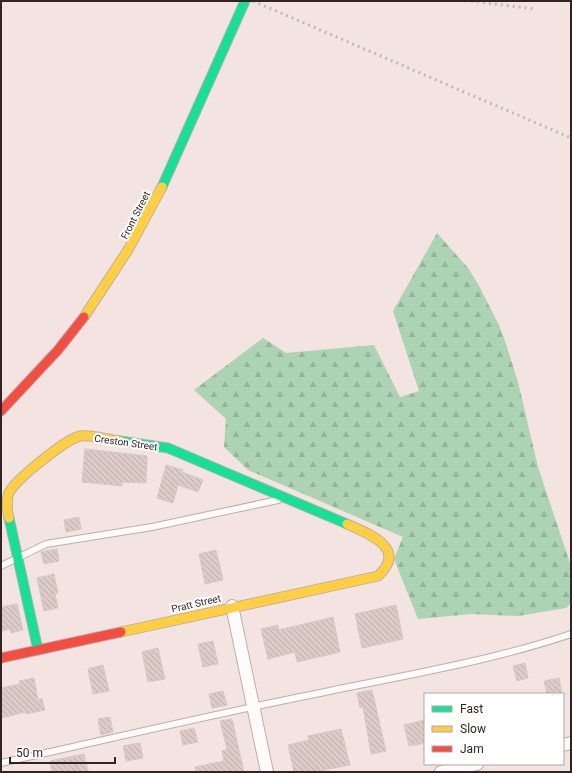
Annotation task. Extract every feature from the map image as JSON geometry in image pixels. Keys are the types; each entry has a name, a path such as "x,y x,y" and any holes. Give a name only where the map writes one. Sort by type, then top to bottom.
{"street":[{"name":"Front Street","path":"1,411 69,336 107,285 145,219 245,1"},
{"name":"Creston Street","path":"38,650 7,511 9,492 20,480 66,442 81,436 168,448 375,536 387,549 390,562"},
{"name":"Pratt Street","path":"1,658 232,606 378,576 386,570 390,562"},
{"path":"232,606 267,772"},
{"path":"441,772 472,765"}],"lane":[{"path":"1,566 33,549 46,544 152,527 287,498"},
{"path":"1,763 254,706 451,666 542,643 571,634"}],"green space":[{"path":"437,233 468,268 478,284 499,325 506,344 518,382 538,467 571,566 571,603 566,608 518,616 471,614 418,619 394,559 403,537 248,470 224,447 226,419 194,390 263,338 286,353 374,345 400,397 419,391 393,311"}],"building":[{"path":"85,449 147,456 146,483 122,482 122,486 82,482"},
{"path":"166,465 183,470 182,472 203,480 198,492 178,485 173,503 157,498"},
{"path":"79,517 81,529 66,532 64,520"},
{"path":"57,549 59,561 44,564 41,552"},
{"path":"216,550 223,580 205,584 199,554"},
{"path":"54,574 58,593 55,594 58,608 44,611 37,578"},
{"path":"17,604 23,630 11,633 10,629 1,631 1,607"},
{"path":"396,605 403,639 362,648 355,614"},
{"path":"333,617 340,652 297,662 295,652 268,659 261,629 278,625 279,630"},
{"path":"213,641 218,664 203,667 198,644"},
{"path":"158,648 165,679 148,682 142,652"},
{"path":"525,663 528,678 517,681 513,666"},
{"path":"103,665 109,691 93,694 88,669"},
{"path":"34,678 38,700 42,699 45,710 26,714 26,712 1,718 1,688 20,684 19,681"},
{"path":"559,678 562,693 547,693 544,681"},
{"path":"372,690 386,751 371,754 363,707 360,708 357,693"},
{"path":"223,691 227,705 212,708 209,694"},
{"path":"110,717 113,732 101,735 98,719"},
{"path":"232,719 244,772 196,772 195,767 224,761 222,751 227,749 220,721"},
{"path":"424,720 424,743 409,746 404,725"},
{"path":"194,728 198,742 183,745 180,731"},
{"path":"341,729 350,765 314,772 294,772 288,745 309,740 308,736"},
{"path":"140,743 143,758 126,761 123,746"},
{"path":"84,754 88,771 52,772 50,761"}],"railway":[{"path":"253,1 571,138"},
{"path":"471,1 534,9"}],"traffic: fast":[{"path":"162,187 245,1"},
{"path":"120,441 168,448 347,524"},
{"path":"9,518 38,650"}],"traffic: slow":[{"path":"84,317 128,250 162,187"},
{"path":"9,518 7,504 10,491 22,477 64,444 80,436 94,436 120,441"},
{"path":"121,632 378,576 386,566 389,557 387,550 382,543 374,537 347,524"}],"traffic: jam":[{"path":"1,411 58,350 84,317"},
{"path":"1,658 121,632"}]}
